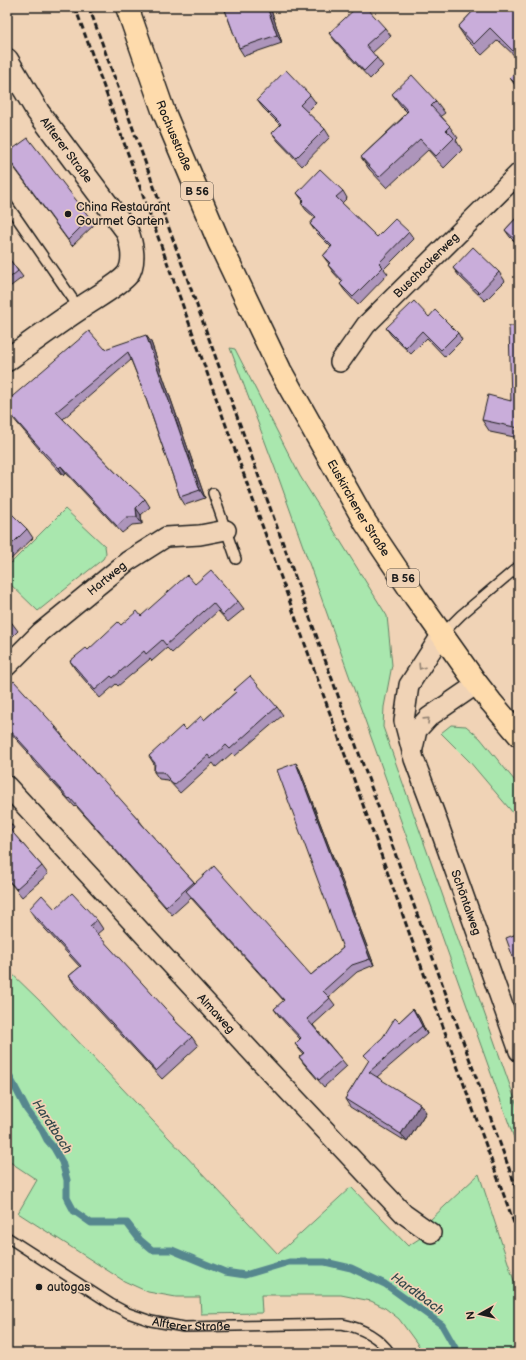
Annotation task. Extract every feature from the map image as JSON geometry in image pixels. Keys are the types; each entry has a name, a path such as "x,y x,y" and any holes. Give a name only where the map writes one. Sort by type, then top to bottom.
{"main road":[{"name":"Rochusstraße","path":"127,7 166,117 218,242 280,370"},
{"name":"Euskirchener Straße","path":"280,370 365,522 477,684 519,735"}],"street":[{"name":"Alfterer Straße","path":"7,60 38,112 127,231 132,249 130,268 127,275 118,283 79,308 7,360"},
{"name":"Buschackerweg","path":"340,362 366,325 519,173"},
{"name":"Hartweg","path":"7,666 41,632 128,561 166,537 200,535 226,530"},
{"name":"Schöntalweg","path":"442,634 409,685 404,721 412,754 437,819 519,1051"},
{"path":"412,754 417,730 429,717 477,684"},
{"name":"Almaweg","path":"7,786 260,1061 404,1214 431,1233"}],"lane":[{"path":"7,204 11,219 79,308"},
{"path":"213,493 236,559"},
{"path":"442,634 461,615 519,566"},
{"name":"Alfterer Straße","path":"7,1237 111,1304 128,1313 151,1321 184,1327 342,1324 355,1326 372,1334 390,1353"}],"green space":[{"path":"230,348 235,349 300,476 387,616 392,665 384,707 383,727 519,1111 519,1152 279,479"},
{"path":"65,509 105,546 106,553 103,559 38,611 7,581 7,567"},
{"path":"451,725 466,726 480,738 519,786 519,820 469,761 441,733"},
{"path":"7,969 42,1003 278,1254 351,1187 408,1246 425,1235 429,1221 479,1174 519,1296 519,1353 424,1353 399,1319 385,1308 371,1301 341,1295 261,1295 262,1313 201,1314 200,1297 176,1297 148,1292 124,1281 18,1213 37,1180 7,1160"}],"building":[{"path":"224,7 267,7 277,35 239,48"},
{"path":"357,7 366,7 385,28 366,45 377,58 364,71 329,33"},
{"path":"477,7 514,7 519,11 519,57 490,28 474,44 458,27"},
{"path":"519,69 519,87 510,78"},
{"path":"286,70 310,95 300,105 325,129 296,158 272,133 281,124 257,100"},
{"path":"412,75 436,101 431,106 450,126 446,130 454,138 436,156 420,139 379,177 361,157 403,118 402,117 408,111 392,94"},
{"path":"28,138 90,218 68,240 7,157 7,153"},
{"path":"320,169 343,191 336,197 377,237 395,219 409,232 379,263 383,267 353,297 340,284 343,281 328,265 330,263 323,256 332,246 310,224 316,217 301,203 304,200 297,193"},
{"path":"519,215 519,243 505,230"},
{"path":"473,247 499,272 479,293 453,268"},
{"path":"7,256 18,271 7,280"},
{"path":"414,301 429,317 435,310 458,333 441,350 422,331 406,348 386,328"},
{"path":"509,326 519,326 519,428 482,420 488,395 511,401"},
{"path":"89,331 105,349 146,335 200,490 180,497 143,390 128,352 56,412 129,486 130,485 145,499 136,508 137,517 127,517 117,526 61,466 59,468 40,448 7,410 7,401"},
{"path":"7,509 27,529 7,549"},
{"path":"211,570 238,601 223,615 213,603 166,645 162,640 146,654 144,651 113,678 111,676 95,690 70,661 86,648 88,650 118,622 121,625 137,611 141,616 187,575 195,584"},
{"path":"7,618 12,623 7,628"},
{"path":"250,676 277,707 230,749 226,745 211,759 208,755 174,785 163,772 154,772 155,763 149,756 182,726 186,730 201,716 204,720 236,692 234,690"},
{"path":"14,681 194,882 166,907 70,798 69,799 28,753 29,751 7,727 7,687"},
{"path":"296,763 370,959 352,965 323,991 330,998 307,1019 342,1060 319,1080 299,1057 304,1053 295,1044 301,1038 274,1009 284,1000 186,891 214,866 311,975 343,948 277,770"},
{"path":"7,826 42,866 16,889 7,878"},
{"path":"72,893 97,920 90,926 174,1018 173,1019 192,1037 156,1071 69,976 81,966 29,909 42,895 55,909"},
{"path":"519,933 519,974 506,938"},
{"path":"413,1009 422,1026 369,1072 420,1104 401,1134 345,1099 369,1060 364,1055 383,1037 395,1018 399,1022"}],"waterway":[{"name":"Hardtbach","path":"7,1072 27,1110 42,1130 62,1162 67,1180 67,1198 74,1211 91,1223 127,1223 140,1240 152,1250 172,1250 225,1272 245,1275 289,1262 325,1262 351,1268 385,1284 442,1325 458,1353"}],"railway":[{"path":"75,7 519,1237"},
{"path":"89,7 519,1196"}],"place":[{"name":"China Restaurant Gourmet Garten","path":"68,214"},
{"name":"autogas","path":"39,1287"}]}
